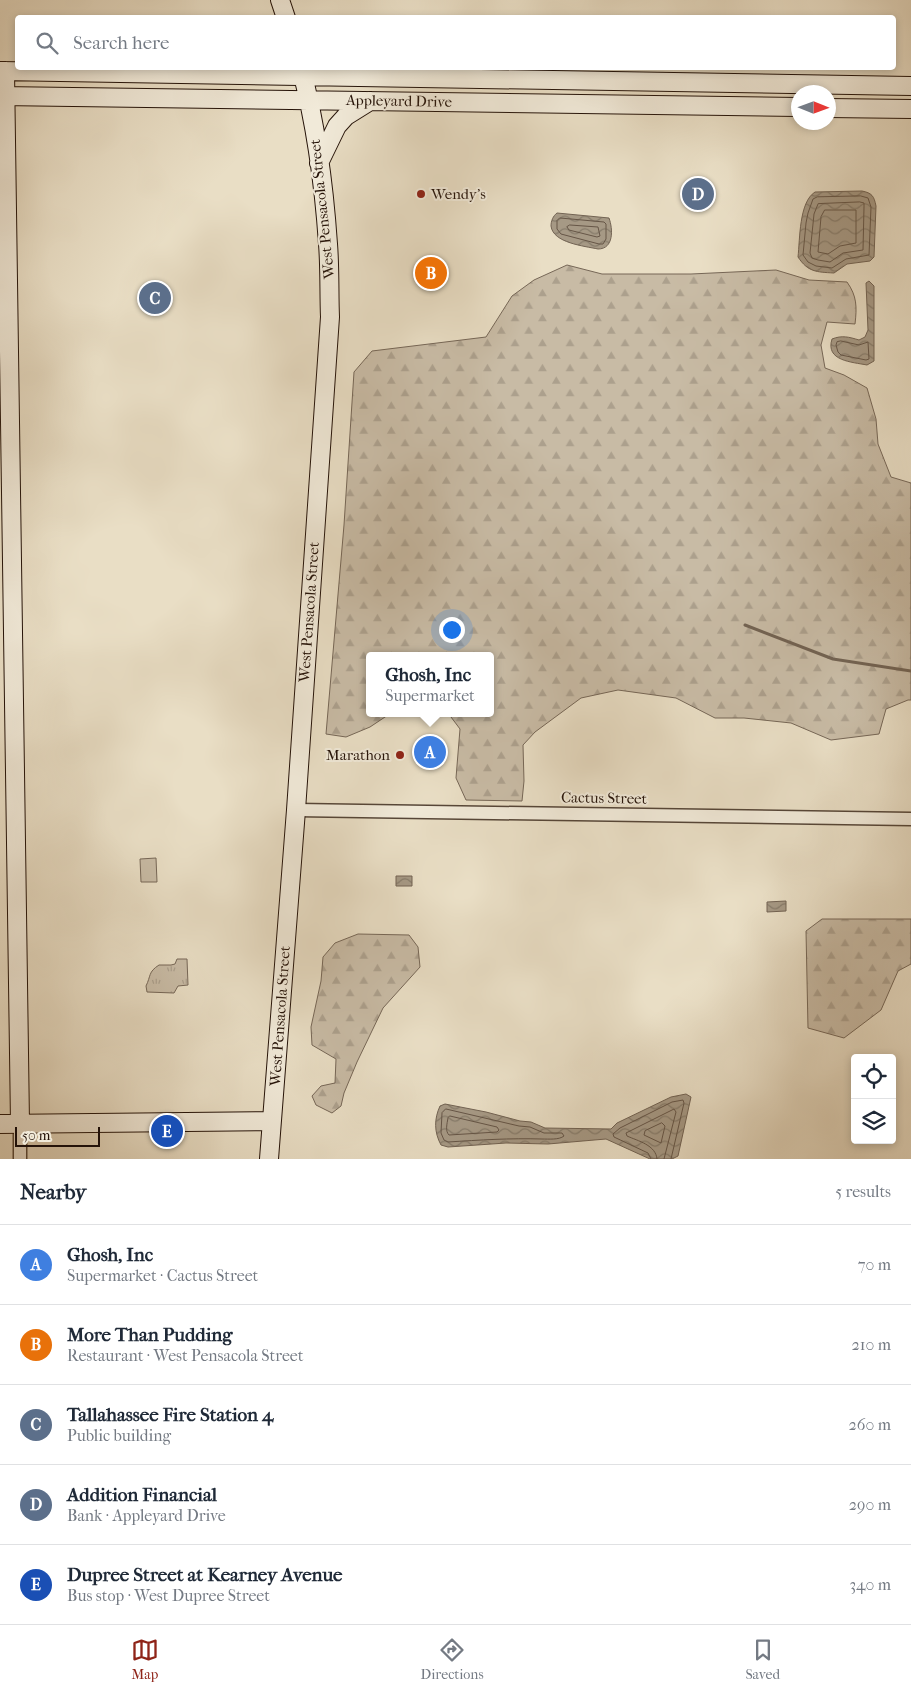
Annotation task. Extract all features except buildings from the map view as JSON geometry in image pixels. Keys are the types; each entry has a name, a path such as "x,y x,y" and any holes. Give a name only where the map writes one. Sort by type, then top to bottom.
{"main road":[{"name":"Appleyard Drive","path":"2,71 302,71 911,86"},
{"path":"2,71 5,414 20,1123"},
{"name":"West Pensacola Street","path":"269,1159 296,810 330,317 328,244 319,163 309,100 302,71"},
{"path":"611,80 622,105"},
{"path":"785,83 791,104"},
{"name":"Appleyard Drive","path":"2,96 791,107"},
{"path":"319,163 337,126 346,116 370,101"},
{"path":"836,108 911,109"},
{"path":"0,1124 272,1121"}],"street":[{"name":"Cactus Street","path":"296,810 911,818"},
{"path":"20,1123 20,1159"}],"green space":[{"path":"567,265 602,274 691,274 776,270 809,280 847,282 856,302 855,324 827,322 821,345 825,368 844,375 867,388 876,419 878,444 891,477 911,483 911,700 886,709 879,734 831,740 791,723 744,718 715,718 676,698 618,690 581,698 535,732 523,745 524,781 522,801 466,800 456,778 460,729 451,717 494,717 494,652 366,652 366,717 385,717 370,727 346,737 326,734 344,525 354,372 372,351 486,337 512,296 534,280"},
{"path":"156,858 157,882 141,882 140,859"},
{"path":"822,919 911,919 911,964 898,971 881,1010 844,1038 808,1028 806,931"},
{"path":"358,934 409,935 418,947 420,967 383,1008 357,1062 344,1093 341,1106 332,1113 316,1105 312,1096 321,1086 335,1083 336,1059 312,1045 311,1027 321,981 323,957 335,943"},
{"path":"177,959 187,959 188,985 178,986 174,993 147,992 146,986 153,970 159,965 175,964"}],"water":[{"path":"862,191 872,196 876,206 874,257 870,261 847,264 834,273 817,271 805,266 798,257 803,212 810,197 815,192"},
{"path":"557,213 609,218 611,227 610,242 607,246 598,249 563,240 553,232 551,226 552,219"},
{"path":"869,281 874,286 874,361 867,365 841,359 832,352 831,346 832,339 839,337 859,340 865,337 868,330 866,283"},
{"path":"396,876 412,876 412,886 396,886"},
{"path":"786,901 786,911 767,912 767,902"},
{"path":"686,1094 691,1097 678,1156 672,1159 650,1159 606,1139 548,1144 506,1143 448,1147 441,1145 436,1130 438,1111 440,1106 445,1104 531,1122 545,1128 611,1129 617,1123 671,1097"}],"waterway":[{"path":"745,625 833,659 911,671"}],"place":[{"name":"Wendy's","path":"421,194"},
{"name":"Addition Financial","path":"698,194"},
{"name":"More Than Pudding","path":"431,273"},
{"name":"Tallahassee Fire Station 4","path":"155,298"},
{"name":"Ghosh, Inc","path":"430,752"},
{"name":"Marathon","path":"400,755"},
{"name":"Dupree Street at Kearney Avenue","path":"167,1131"}]}
